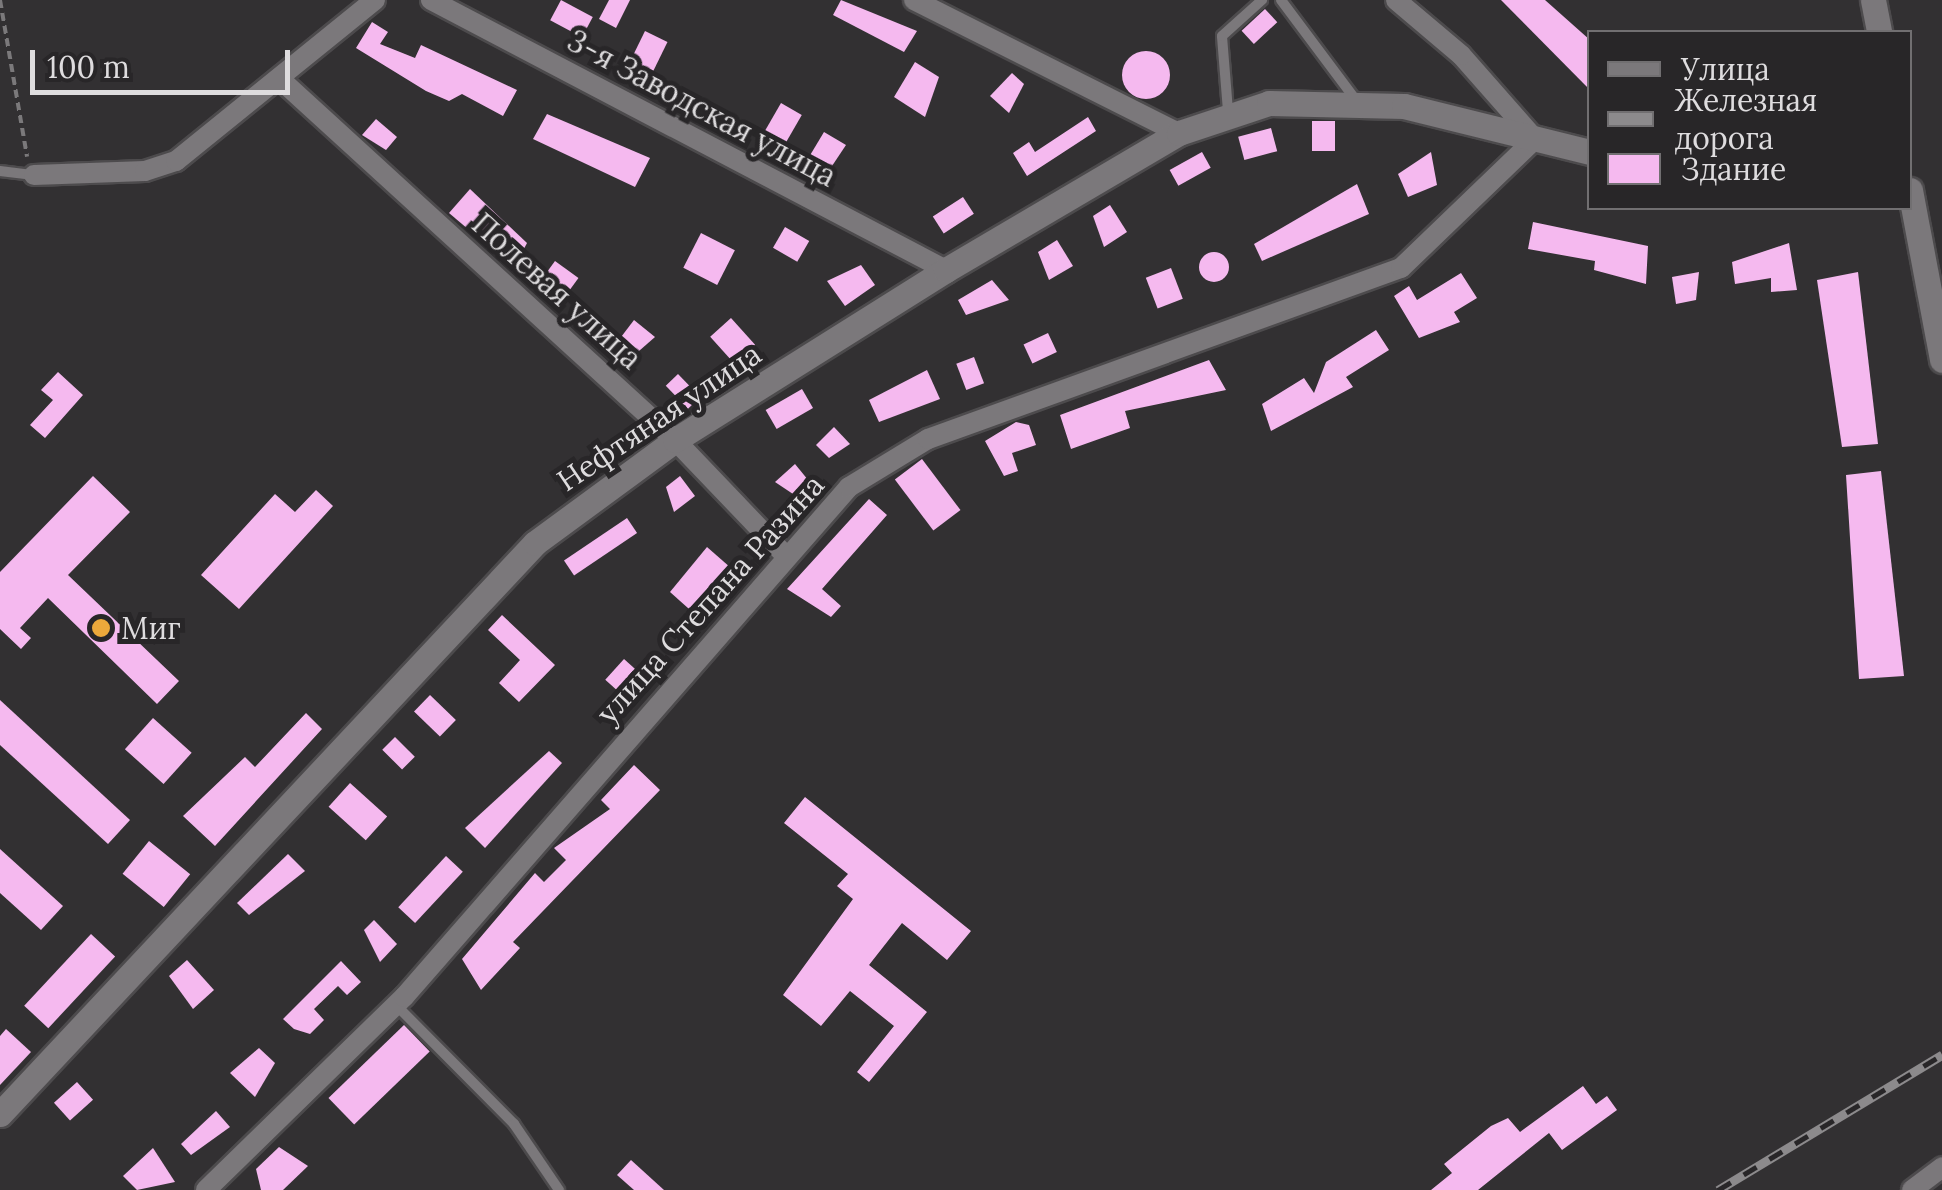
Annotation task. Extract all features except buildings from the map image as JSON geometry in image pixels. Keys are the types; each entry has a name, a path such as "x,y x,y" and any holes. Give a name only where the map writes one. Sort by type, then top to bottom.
{"main road":[{"path":"1873,0 1879,30"},
{"name":"Нефтяная улица","path":"0,1114 491,585 674,440 946,270 1179,132 1228,111 1355,100 1587,151"},
{"path":"1912,206 1942,360"}],"street":[{"path":"34,175 146,171 176,161 281,80 375,0"},
{"name":"3-я Заводская улица","path":"431,0 946,270"},
{"path":"914,0 1179,132"},
{"path":"1396,0 1461,55 1535,139"},
{"name":"Полевая улица","path":"281,80 674,440 784,555"},
{"name":"улица Степана Разина","path":"206,1190 396,1005 784,555 849,487 928,439 1401,268 1535,139"}],"lane":[{"path":"1228,111 1222,36 1262,0"},
{"path":"1281,0 1355,100"},
{"path":"0,171 34,175"},
{"path":"396,1005 514,1124 559,1190"}],"path":[{"path":"0,0 18,134 34,175"}],"railway":[{"path":"1718,1190 1942,1055"}],"place":[{"name":"Миг","path":"101,628"}]}
